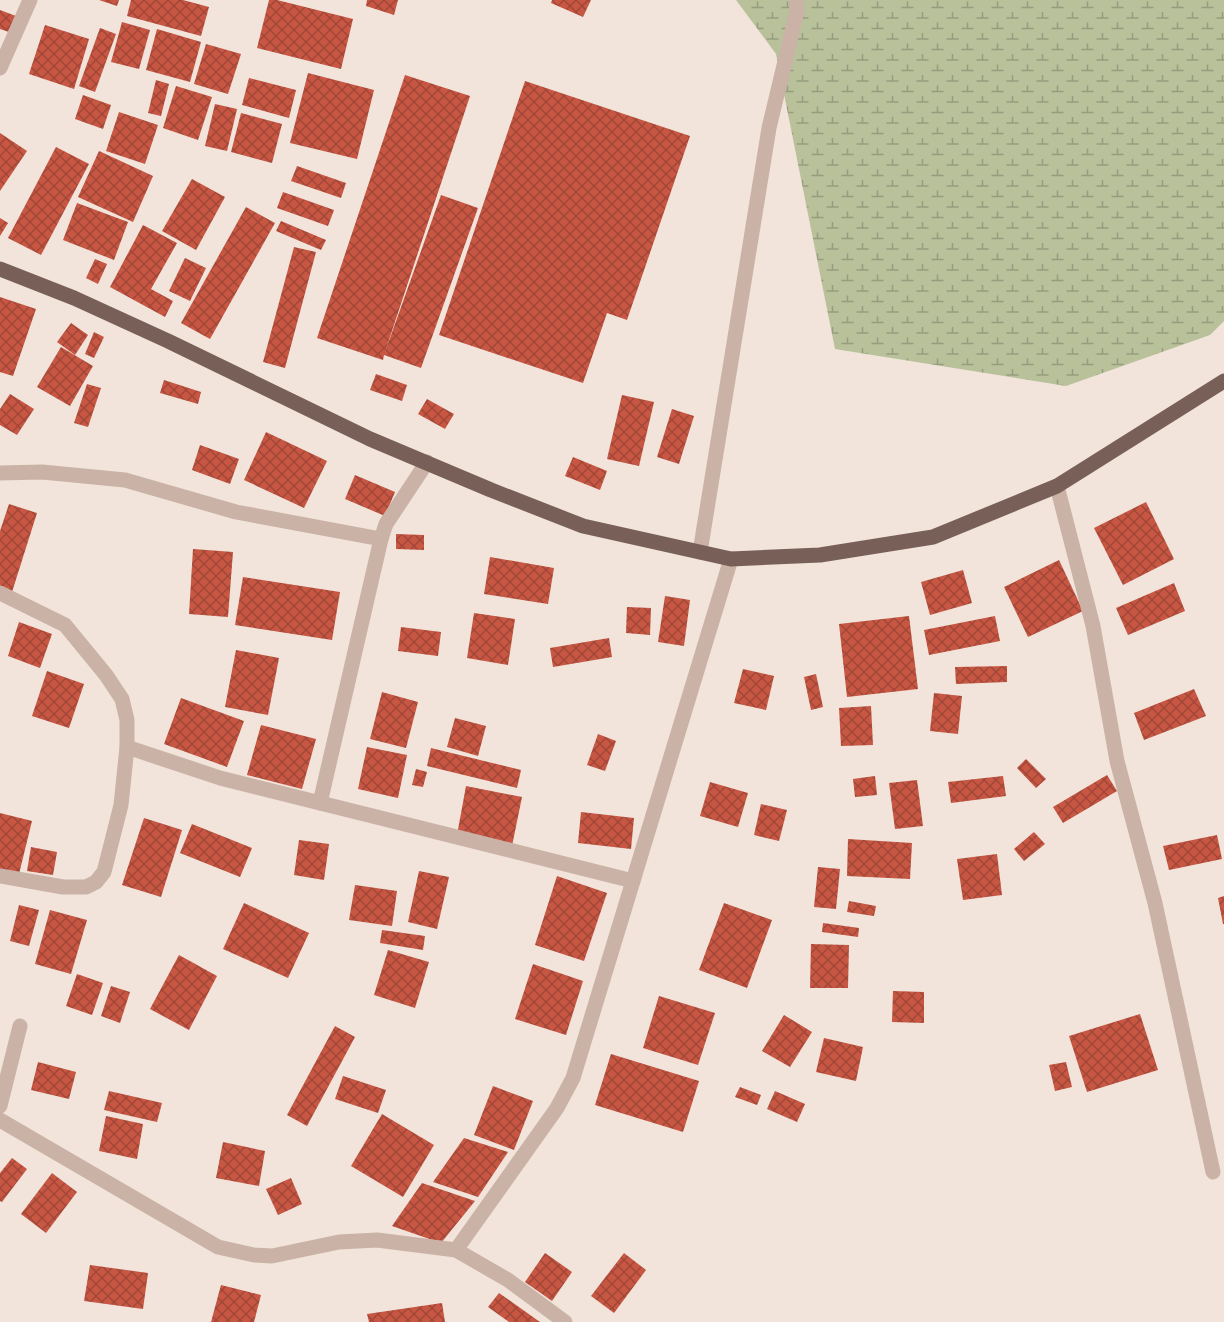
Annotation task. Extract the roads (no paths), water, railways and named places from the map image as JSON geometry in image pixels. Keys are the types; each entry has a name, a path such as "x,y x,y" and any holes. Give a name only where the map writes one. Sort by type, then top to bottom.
{"main road":[{"path":"0,269 74,298 370,439 491,490 583,526 731,559 820,555 933,537 1057,486 1224,381"}],"street":[{"path":"0,68 30,0"},
{"path":"700,552 769,128 797,11 796,0"},
{"path":"320,803 381,539 386,524 427,462"},
{"path":"0,473 42,472 125,480 236,512 381,539"},
{"path":"1057,486 1093,626 1117,761 1155,903 1213,1172"},
{"path":"456,1250 557,1108 573,1078 731,559"},
{"path":"0,593 65,625 106,675 122,699 127,720 127,747 121,805 104,872 96,882 86,887 63,887 0,876"},
{"path":"127,747 220,778 633,881"},
{"path":"0,1107 20,1026"},
{"path":"0,1120 218,1247 254,1255 272,1256 339,1242 377,1240 456,1250 508,1280 565,1322"}]}
